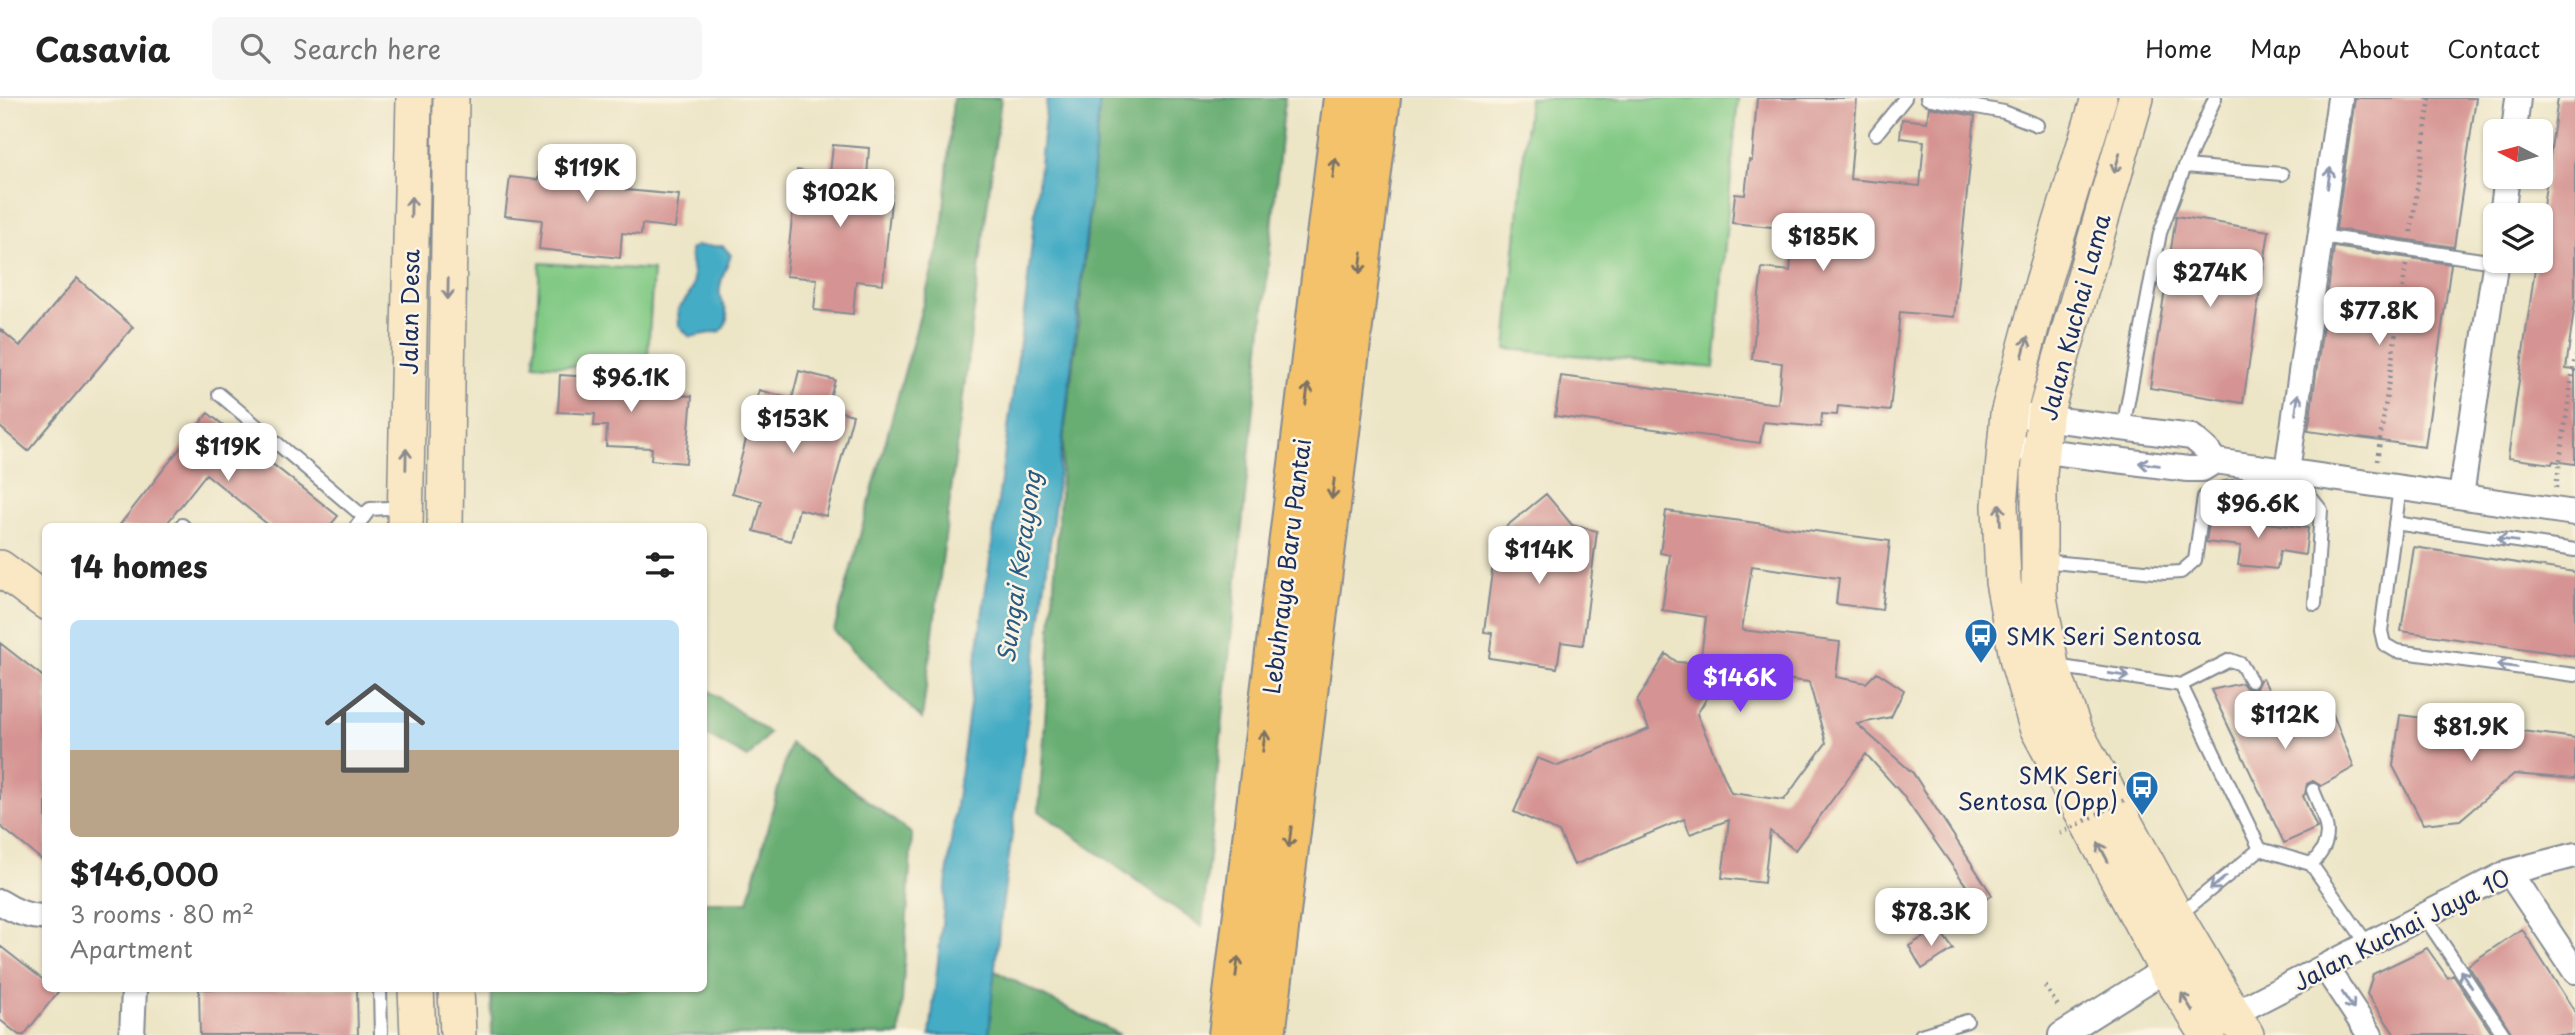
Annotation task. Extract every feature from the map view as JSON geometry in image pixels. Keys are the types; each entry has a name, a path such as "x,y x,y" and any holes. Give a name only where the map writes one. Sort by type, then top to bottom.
{"highway":[{"name":"Lebuhraya Baru Pantai","path":"1228,1035 1343,98"},
{"name":"Lebuhraya Baru Pantai","path":"1266,1035 1381,98"}],"main road":[{"name":"Jalan Desa","path":"405,517 414,98"},
{"name":"Jalan Desa","path":"445,523 451,98"},
{"name":"Jalan Kuchai Lama","path":"2099,98 2043,282 2006,430 2000,505 2003,582 2018,662 2037,727 2166,969 2229,1028"},
{"name":"Jalan Kuchai Lama","path":"2136,98 2043,434 2039,597 2052,665 2074,730 2195,950 2229,1028"},
{"path":"0,568 42,600"},
{"path":"416,992 418,1035"},
{"path":"456,992 458,1035"}],"street":[{"path":"2285,482 2340,98"},
{"path":"2515,119 2518,98"},
{"path":"2462,496 2493,273"},
{"path":"2043,434 2123,428 2192,437 2215,461 2285,482 2374,484 2564,511"},
{"path":"2006,430 2043,434 2202,470 2215,461"},
{"name":"Jalan Kuchai Jaya 10","path":"2229,1028 2325,967 2509,872 2575,855"},
{"path":"2509,872 2575,971"},
{"path":"0,902 14,910 42,918"},
{"path":"2062,1024 2097,1026 2166,969 2195,950"},
{"path":"2325,967 2370,1035"},
{"path":"132,1035 134,992"}],"lane":[{"path":"1876,134 1905,98"},
{"path":"1927,98 2004,112 2038,125"},
{"path":"2123,428 2160,233 2185,166 2216,98"},
{"path":"2185,166 2282,174"},
{"path":"2320,236 2483,258"},
{"path":"219,394 360,522 370,509 405,517"},
{"path":"2038,561 2165,573 2181,572 2195,560 2204,497 2211,491 2229,486 2285,482 2309,495 2321,510 2315,604"},
{"path":"2400,488 2381,631 2384,644 2396,651 2575,675"},
{"path":"2395,523 2575,550"},
{"path":"2052,665 2181,685 2230,660 2241,664 2251,681"},
{"path":"2181,685 2260,849 2311,864 2368,945"},
{"path":"2311,864 2326,846 2328,833 2325,818 2313,790"},
{"path":"2176,917 2260,849"},
{"path":"2424,916 2504,1035"},
{"path":"380,992 381,1035"},
{"path":"1921,1035 1967,1021"}],"path":[{"path":"2374,484 2430,98"},
{"path":"2564,511 2575,355"},
{"path":"2060,834 2134,795"},
{"path":"2045,986 2062,1024"}],"green space":[{"path":"953,98 1001,98 922,719 834,631 942,234"},
{"path":"1100,98 1285,98 1202,927 1039,811 1064,435 1078,327"},
{"path":"1529,98 1738,98 1714,368 1506,349"},
{"path":"540,263 653,270 647,371 534,364"},
{"path":"707,689 769,733 748,758 707,736"},
{"path":"790,743 912,834 900,1035 492,1035 491,992 707,992 707,902 748,902"},
{"path":"993,970 1120,1035 989,1035"}],"water":[{"name":"Sungai Kerayong","path":"1047,98 1100,98 1066,412 1001,918 989,1035 930,1035 950,849 1026,298"},
{"path":"696,246 723,246 731,255 720,288 727,318 721,331 690,337 679,326 678,309 693,287 690,250"}],"building":[{"path":"1757,98 1857,98 1850,179 1920,186 1924,141 1900,138 1902,119 1927,122 1929,107 1975,116 1954,317 1900,312 1890,411 1838,406 1837,415 1822,414 1821,427 1763,422 1760,443 1555,416 1561,376 1778,404 1782,363 1752,359 1762,268 1790,271 1794,229 1732,223 1735,194 1745,195 1749,160 1752,161"},
{"path":"2355,98 2476,98 2454,247 2336,229"},
{"path":"2558,98 2575,98 2575,302 2566,369 2575,370 2575,464 2508,458 2534,273 2553,273 2553,203 2543,203 2545,189 2553,189 2553,134"},
{"path":"833,145 869,148 867,177 893,180 883,284 856,281 853,314 814,310 817,279 786,276 797,170 830,174"},
{"path":"541,151 629,159 626,190 679,195 675,228 642,224 641,235 622,233 620,258 539,249 542,220 505,216 510,177 538,180"},
{"path":"2176,216 2269,231 2243,403 2150,388"},
{"path":"2334,247 2451,264 2425,447 2308,431"},
{"path":"77,278 133,327 28,451 0,427 0,329 20,346"},
{"path":"799,371 835,380 827,408 853,415 826,516 799,509 791,541 754,531 762,501 732,493 759,390 792,399"},
{"path":"560,375 650,381 650,393 692,396 686,463 651,460 652,448 606,446 607,426 594,426 595,414 558,412"},
{"path":"208,413 338,516 332,523 266,523 206,474 167,523 121,523"},
{"path":"1546,494 1572,525 1597,531 1583,645 1561,642 1557,668 1489,658 1492,633 1484,632 1497,534"},
{"path":"1666,511 1890,541 1882,610 1836,604 1839,578 1752,566 1742,630 1840,642 1836,677 1866,683 1877,672 1904,690 1891,717 1857,724 1913,773 1992,895 1979,904 1902,794 1866,754 1795,850 1770,831 1764,883 1722,878 1729,820 1690,834 1684,819 1574,865 1559,832 1514,812 1537,758 1558,766 1649,729 1637,701 1666,654 1677,662 1700,664 1706,617 1662,610 1670,555 1660,553","holes":["1723,672 1809,682 1826,743 1784,800 1731,793 1697,714"]},
{"path":"2210,516 2308,528 2305,555 2280,551 2277,569 2238,565 2241,546 2206,542"},
{"path":"2414,547 2575,572 2575,656 2401,631"},
{"path":"0,643 42,676 42,860 0,826"},
{"path":"2263,679 2281,713 2326,697 2354,767 2321,786 2313,781 2307,784 2303,796 2317,828 2284,843 2211,690 2242,683 2252,690"},
{"path":"2400,715 2575,738 2575,779 2514,774 2460,820 2423,824 2393,766"},
{"path":"1938,928 1953,949 1922,969 1909,946"},
{"path":"2522,929 2575,1012 2575,1035 2513,1035 2468,965"},
{"path":"0,946 42,979 42,992 58,992 24,1035 19,1035 0,1020"},
{"path":"2427,948 2448,978 2453,975 2493,1035 2395,1035 2367,994 2373,974"},
{"path":"199,992 357,992 358,1035 200,1035"}],"place":[{"name":"SMK Seri Sentosa","path":"1981,665"},
{"name":"SMK Seri Sentosa (Opp)","path":"2142,817"}]}
